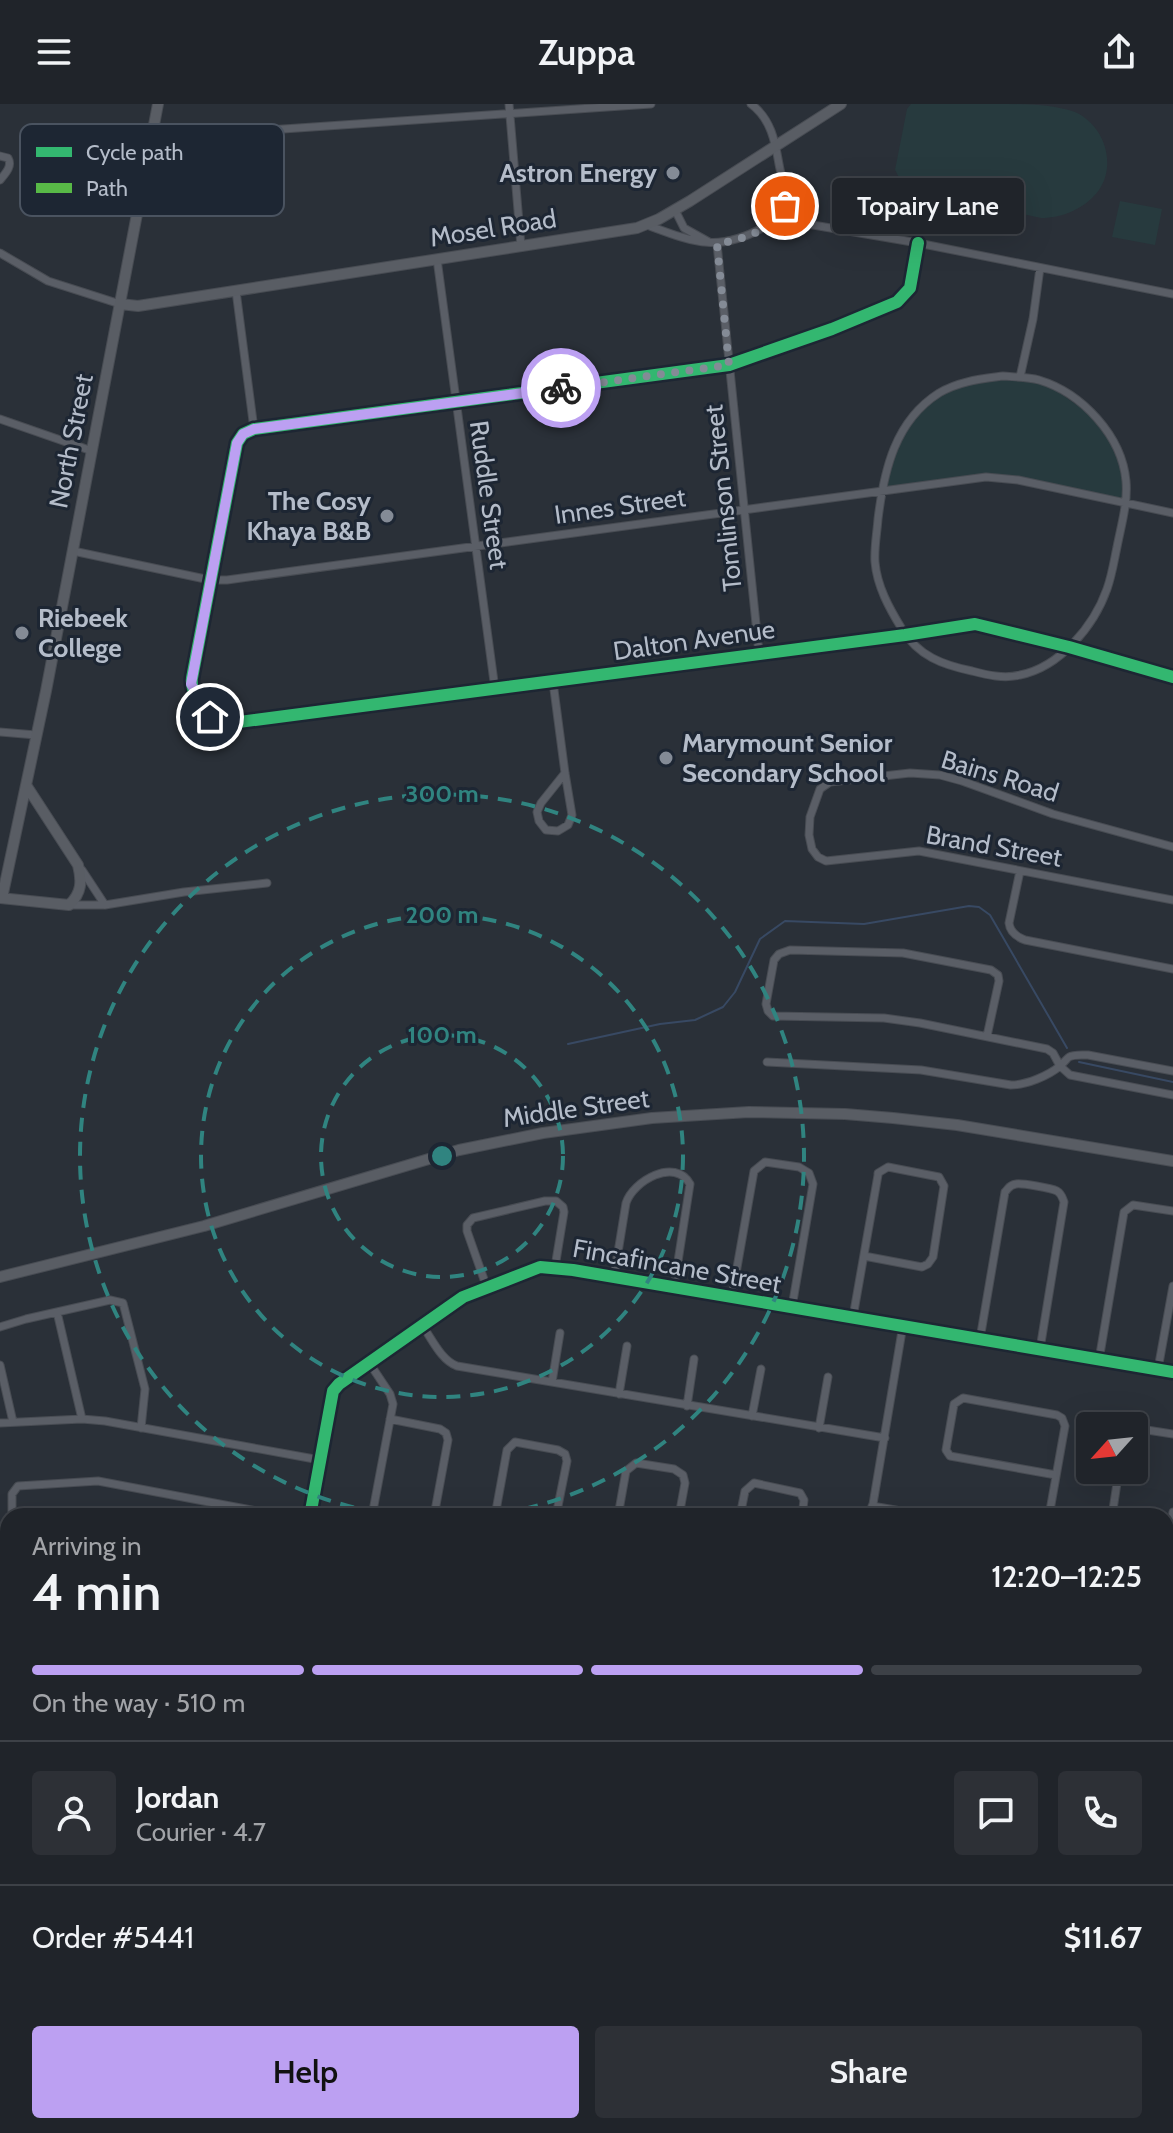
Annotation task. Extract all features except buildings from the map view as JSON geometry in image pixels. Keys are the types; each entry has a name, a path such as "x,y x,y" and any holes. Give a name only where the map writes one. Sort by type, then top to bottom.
{"street":[{"name":"North Street","path":"154,124 158,104"},
{"path":"509,104 521,246"},
{"path":"284,129 651,104"},
{"path":"751,104 772,130 777,147 785,191 785,206 778,219"},
{"name":"Mosel Road","path":"120,304 138,306 647,225 777,147 841,104"},
{"path":"0,156 8,158 10,164 0,180"},
{"path":"785,191 796,210 820,225"},
{"path":"675,210 684,228 714,244"},
{"name":"North Street","path":"1,898 73,551 137,216"},
{"path":"647,225 686,239 714,244 736,240 778,219 918,243 1173,294"},
{"path":"210,580 237,443 243,434 254,429 729,365 832,329 897,302 910,288 918,243"},
{"name":"Tomlinson Street","path":"714,244 759,653"},
{"path":"0,253 48,281 120,304"},
{"name":"Ruddle Street","path":"437,259 495,689"},
{"path":"1020,377 1040,268"},
{"path":"236,291 254,429"},
{"path":"1003,376 1040,381 1055,387 1095,416 1119,455 1126,481 1125,503 1107,588 1096,613 1060,656 1020,676 994,676 964,670 926,656 905,635 890,609 877,571 875,550 881,492 896,441 911,418 941,392 969,380 1003,376"},
{"path":"0,419 92,451"},
{"name":"Innes Street","path":"73,551 210,580 227,580 995,478 1018,480 1173,513"},
{"name":"Dalton Avenue","path":"210,580 191,684 216,724 975,624 1173,677"},
{"path":"553,682 572,815 565,827 550,831 541,825 537,812 544,798 565,773"},
{"path":"0,732 36,735"},
{"name":"Bains Road","path":"812,849 810,817 817,794 827,783 910,773 940,775 962,781 1053,814 1173,847"},
{"path":"26,785 105,905"},
{"name":"Brand Street","path":"812,849 826,861 919,851 1173,900"},
{"path":"69,905 81,887 78,865"},
{"path":"1020,871 1009,923 1017,937 1173,969"},
{"path":"1,898 69,905 105,905 267,883"},
{"path":"987,1036 999,981 998,975 991,970 882,951 790,950 779,954 774,960 766,1004 775,1017 884,1018 987,1036 1047,1049 1070,1075 1173,1095"},
{"path":"767,1062 921,1070 1015,1086 1060,1066 1070,1056 1083,1055 1173,1071"},
{"name":"Middle Street","path":"0,1277 204,1226 459,1150 555,1131 652,1118 749,1112 845,1114 979,1129 1173,1161"},
{"path":"732,1296 755,1169 765,1162 799,1167 809,1173 813,1184 792,1307"},
{"path":"853,1317 878,1175 880,1171 888,1167 939,1177 944,1186 943,1200 930,1262 922,1267 864,1256"},
{"path":"614,1277 630,1193 658,1174 680,1173 690,1184 674,1287"},
{"path":"980,1339 1005,1192 1015,1184 1052,1189 1059,1193 1064,1202 1040,1349"},
{"path":"487,1288 467,1231 467,1225 473,1218 556,1201 563,1207 564,1214 555,1267"},
{"path":"1099,1360 1124,1212 1133,1205 1173,1211"},
{"name":"Fincafincane Street","path":"311,1508 333,1391 339,1384 463,1297 534,1269 555,1267 1173,1372"},
{"path":"1158,1369 1173,1286"},
{"path":"0,1327 110,1300 125,1305 145,1389 141,1428"},
{"path":"57,1312 82,1419"},
{"path":"422,1325 443,1356 454,1365 885,1438"},
{"path":"884,1508 872,1506 903,1325"},
{"path":"552,1382 560,1333"},
{"path":"619,1394 627,1346"},
{"path":"687,1406 694,1359"},
{"path":"368,1361 393,1404 373,1508"},
{"path":"0,1365 13,1422"},
{"path":"752,1416 761,1369"},
{"path":"819,1428 828,1377"},
{"path":"1050,1508 1065,1426 1061,1417 963,1398 954,1404 946,1450 950,1456 1056,1475"},
{"path":"0,1423 82,1419 320,1460"},
{"path":"390,1419 440,1429 447,1435 435,1508"},
{"path":"1148,1430 1173,1434"},
{"path":"496,1508 507,1450 515,1442 558,1450 566,1456 557,1508"},
{"path":"619,1508 626,1471 636,1463 674,1469 683,1475 685,1483 680,1508"},
{"path":"12,1508 12,1494 18,1486 83,1480 112,1483 225,1508"},
{"path":"742,1508 745,1491 756,1483 799,1492 804,1500 803,1508"},
{"path":"1113,1508 1117,1484"}],"green space":[{"path":"911,104 1027,104 1075,112 1094,126 1105,146 1107,168 1104,179 1099,190 1081,207 1049,218 905,188 895,170 907,109"},
{"path":"1120,201 1162,209 1155,245 1112,237"},
{"path":"1040,379 1102,423 1128,480 1131,503 999,475 883,490 902,437 912,420 936,393 971,380"}],"waterway":[{"path":"568,1044 660,1024 695,1020 723,1007 735,992 760,939 785,921 864,924 969,906 979,907 990,915 1067,1048"},
{"path":"1079,1062 1173,1082"}],"cycle path":[{"path":"918,243 910,288 897,302 832,329 729,365 254,429 243,434 237,443 192,678 198,701 213,722 224,724 975,624 1173,677"},
{"path":"311,1508 333,1391 339,1384 463,1297 540,1267 573,1270 1173,1372"}],"way so far":[{"path":"561,388 729,365 717,244 736,240 778,219 785,206"}],"place":[{"name":"Astron Energy","path":"673,173"},
{"name":"Topairy Lane","path":"785,206"},
{"name":"The Cosy Khaya B&B","path":"387,516"},
{"name":"Riebeek College","path":"22,633"},
{"name":"Marymount Senior Secondary School","path":"666,758"}],"route":[{"path":"210,717 191,684 239,437 254,429 561,388"}]}
